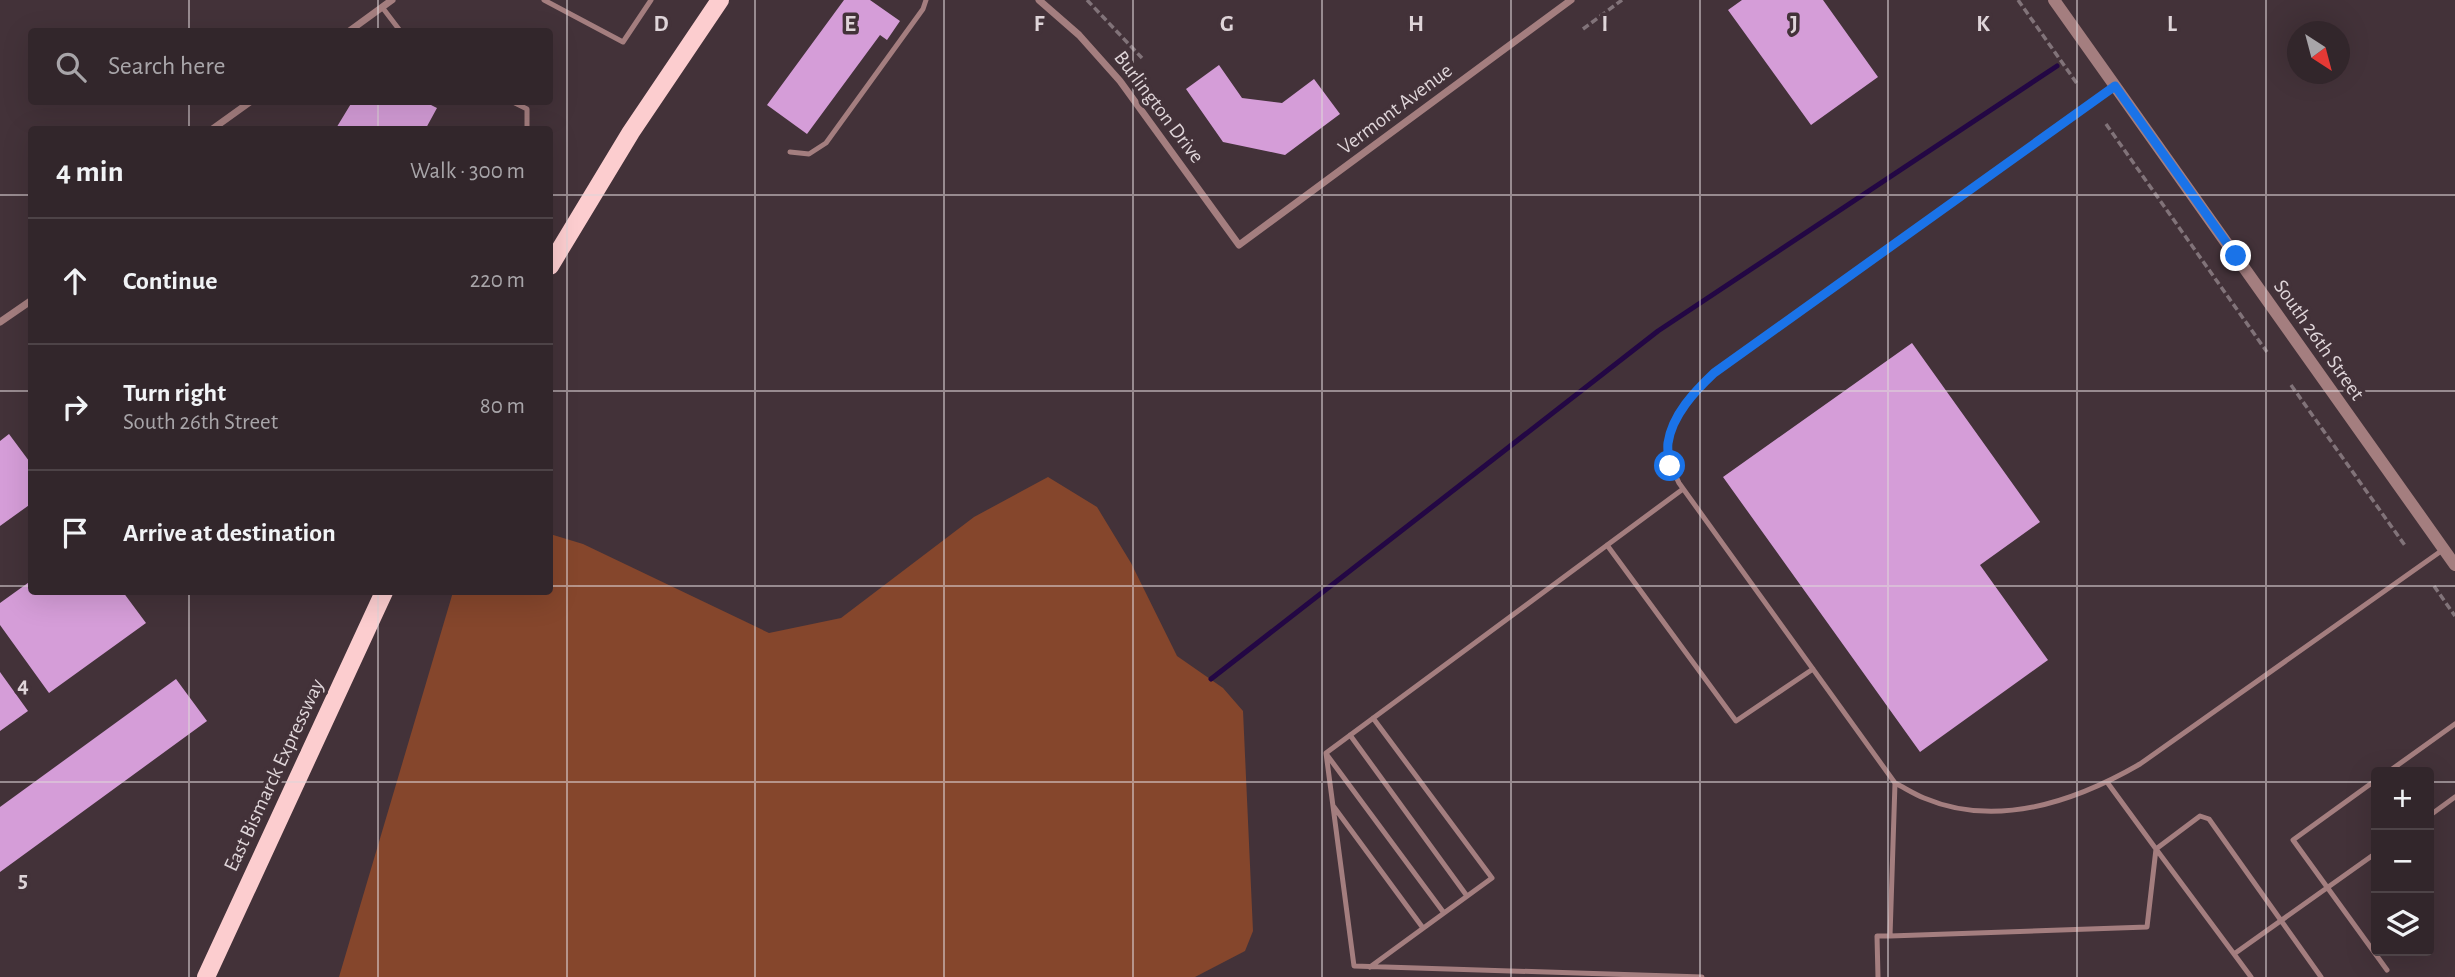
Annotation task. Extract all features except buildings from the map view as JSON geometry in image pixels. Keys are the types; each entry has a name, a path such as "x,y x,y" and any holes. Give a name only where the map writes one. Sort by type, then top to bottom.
{"main road":[{"path":"553,261 631,132 720,0"},
{"name":"East Bismarck Expressway","path":"206,977 383,595"}],"street":[{"path":"353,28 392,0"},
{"name":"Burlington Drive","path":"1039,0 1079,35 1120,81 1239,245"},
{"name":"Vermont Avenue","path":"1239,245 1571,0"},
{"name":"South 26th Street","path":"2054,0 2455,565"},
{"path":"217,126 246,105"},
{"path":"0,322 28,302"}],"lane":[{"path":"544,0 623,41 651,0"},
{"path":"790,152 809,154 826,143 923,9 926,0"},
{"path":"382,7 398,28"},
{"path":"2115,86 1714,373 1685,406 1667,445 1670,466 1683,489 1895,783 1924,799 1961,809 1999,812 2041,806 2081,795 2140,764 2444,549"},
{"path":"519,105 527,109 527,126"},
{"path":"1326,753 1683,489"},
{"path":"1606,545 1736,721 1814,669"},
{"path":"1370,967 1492,878 1373,718"},
{"path":"2395,767 2455,724"},
{"path":"1350,735 1467,897"},
{"path":"1326,753 1354,966 1702,977"},
{"path":"1326,753 1444,913"},
{"path":"2107,782 2250,977"},
{"path":"1890,936 1895,783"},
{"path":"2371,784 2293,840 2387,970"},
{"path":"2434,812 2455,797"},
{"path":"1333,805 1423,929"},
{"path":"1878,977 1877,936 2147,927 2156,849 2200,817 2208,819 2321,977"},
{"path":"2234,954 2371,857"}],"path":[{"path":"1087,0 1142,58"},
{"path":"1583,29 1622,0"},
{"path":"2018,0 2078,85"},
{"path":"2106,124 2267,352"},
{"path":"2291,385 2406,547"},
{"path":"2434,586 2455,616"}],"shaded area":[{"path":"1048,477 1097,507 1131,563 1177,656 1223,688 1243,711 1253,931 1245,951 1195,977 339,977 452,595 553,595 553,535 583,544 769,633 841,618 974,517"}],"waterway":[{"path":"1211,679 1658,331 2057,66"}],"route":[{"path":"1670,466 1667,445 1674,425 1699,387 1714,373 2115,86 2236,256"}]}
